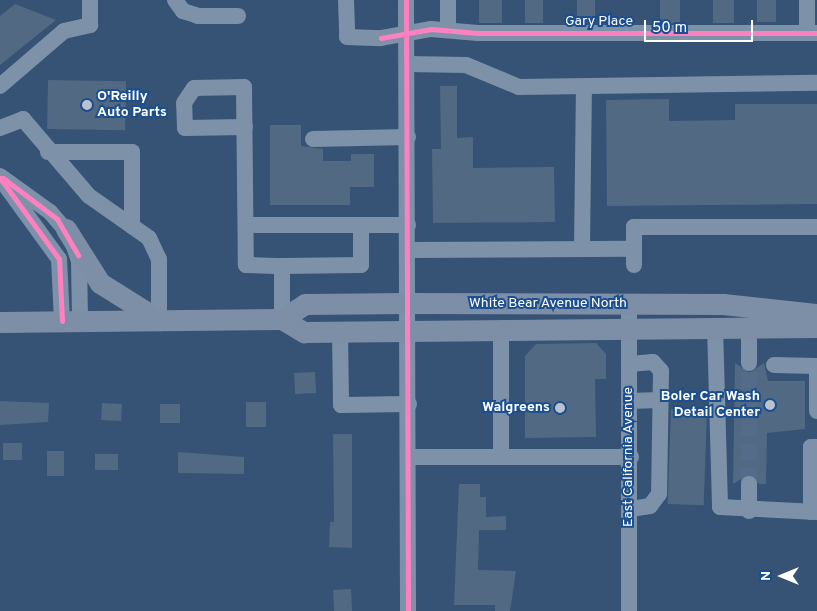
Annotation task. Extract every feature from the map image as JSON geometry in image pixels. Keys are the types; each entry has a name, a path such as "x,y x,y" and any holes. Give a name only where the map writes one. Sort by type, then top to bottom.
{"main road":[{"path":"66,229 100,283 159,320"},
{"name":"White Bear Avenue North","path":"817,314 723,304 408,303 305,304 282,319 304,332 501,328 817,327"},
{"path":"0,322 282,319"}],"street":[{"path":"0,86 64,32 90,25 90,0"},
{"path":"175,0 183,11 198,16 238,16"},
{"name":"Gary Place","path":"346,0 347,38 382,38 448,30 812,33"},
{"path":"406,0 409,329 408,611"},
{"path":"448,0 448,30"},
{"path":"807,0 812,33"},
{"path":"408,64 466,65 519,87 817,83"},
{"path":"582,248 584,87"},
{"path":"0,128 23,119 48,152 89,196 149,238 159,259 159,320"},
{"path":"245,127 246,265 361,265 361,226"},
{"path":"313,139 408,138"},
{"path":"48,152 132,152 132,226"},
{"path":"0,177 66,229 78,255 71,321"},
{"path":"0,177 57,254 71,321"},
{"path":"246,226 408,225"},
{"path":"408,250 582,248 634,257 634,227 817,227"},
{"path":"282,266 282,319"},
{"name":"East California Avenue","path":"629,304 631,457 629,611"},
{"path":"715,326 720,507 749,511 814,512 811,447 817,447"},
{"path":"749,327 750,363"},
{"path":"501,328 501,453"},
{"path":"340,331 341,405 409,404"},
{"path":"629,364 658,365 660,400 659,494 655,503 630,509"},
{"path":"774,365 816,366 817,411"},
{"path":"629,401 660,400"},
{"path":"409,457 501,453 574,460 631,457"},
{"path":"749,484 749,511"}],"building":[{"path":"479,0 502,0 502,23 479,23"},
{"path":"525,0 543,0 543,23 525,23"},
{"path":"577,0 595,0 595,23 577,23"},
{"path":"660,0 680,0 680,23 660,23"},
{"path":"713,0 734,0 734,23 713,23"},
{"path":"757,0 776,0 776,22 757,22"},
{"path":"15,4 56,20 0,65 0,16"},
{"name":"O'Reilly Auto Parts","path":"48,80 126,81 125,130 47,129"},
{"path":"440,86 457,86 457,138 473,137 473,168 554,167 555,222 433,223 432,149 441,149"},
{"path":"669,99 669,121 735,120 735,104 817,104 817,204 607,206 606,100"},
{"path":"270,125 301,125 301,146 323,149 323,161 351,161 351,154 374,154 374,187 350,187 350,205 270,205"},
{"name":"Walgreens","path":"596,343 606,354 606,379 595,379 596,437 525,438 525,356 536,344"},
{"name":"Boler Car Wash Detail Center","path":"735,363 749,373 764,363 768,381 805,381 805,429 767,433 766,484 759,484 749,474 733,484"},
{"path":"315,372 316,393 295,394 294,373"},
{"path":"0,401 49,403 48,422 0,425"},
{"path":"246,402 266,402 266,427 246,427"},
{"path":"102,403 122,404 121,421 101,420"},
{"path":"160,404 180,404 180,423 160,423"},
{"path":"671,409 707,410 704,505 668,504"},
{"path":"333,434 352,434 352,548 329,547 330,522 334,522"},
{"path":"3,443 22,443 22,460 3,460"},
{"path":"47,451 64,451 64,476 47,476"},
{"path":"178,452 244,457 244,474 178,473"},
{"path":"95,454 118,454 118,470 95,470"},
{"path":"459,484 480,484 480,497 486,497 486,517 506,516 506,530 479,530 478,570 516,571 510,611 495,611 495,605 454,605"},
{"path":"351,589 352,611 334,611 333,590"}],"tunnel":[{"path":"749,363 749,484"}],"cycle path":[{"path":"406,0 408,611"},
{"path":"381,38 431,29 478,33 817,33"},
{"path":"0,178 59,259 62,321"},
{"path":"3,178 57,219 78,255"}],"place":[{"name":"O'Reilly Auto Parts","path":"87,105"},
{"name":"Boler Car Wash Detail Center","path":"770,405"},
{"name":"Walgreens","path":"560,408"}]}
